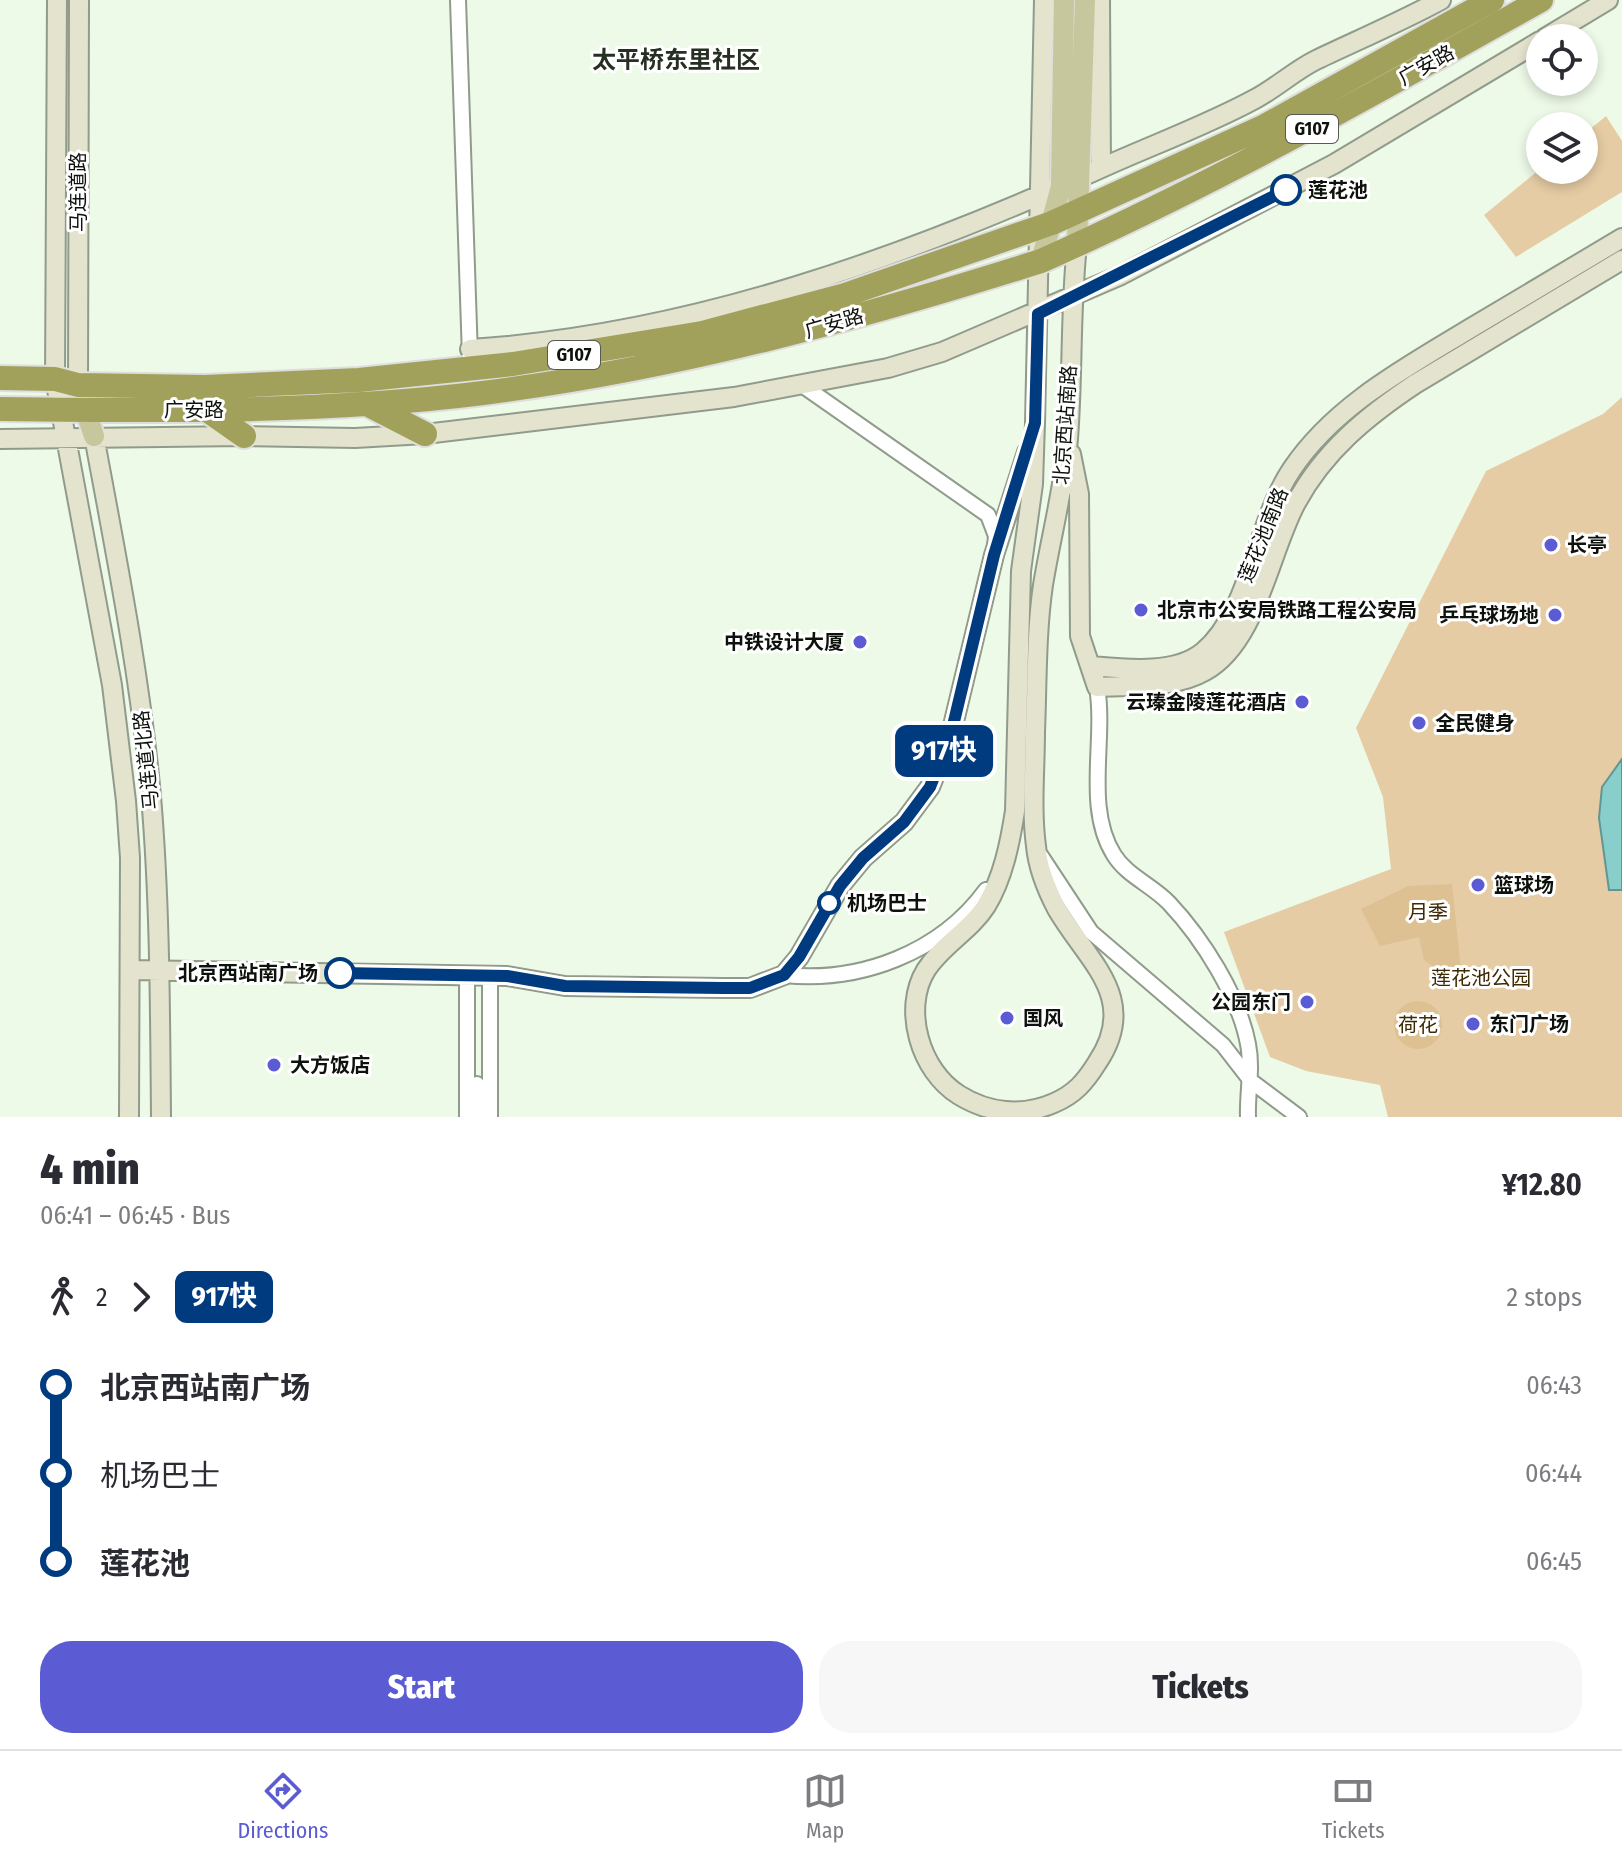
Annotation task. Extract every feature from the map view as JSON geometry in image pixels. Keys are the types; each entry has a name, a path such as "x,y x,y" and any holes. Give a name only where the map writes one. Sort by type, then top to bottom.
{"highway":[{"name":"广安路","path":"66,382 253,386 470,360 624,348 729,327 885,282 1081,211 1263,127 1492,0"},
{"name":"广安路","path":"74,409 207,410 367,404 483,393 704,356 840,322 1041,261 1077,245 1274,150 1541,0"},
{"name":"G107","path":"0,378 66,382"},
{"path":"367,404 425,434"},
{"name":"G107","path":"0,409 74,409"},
{"path":"207,410 244,436"}],"main road":[{"name":"马连道路","path":"57,0 66,382"},
{"name":"马连道路","path":"66,382 79,0"},
{"name":"北京西站南路","path":"1044,0 1041,195 1045,225 1038,314 1033,484 1021,571 1015,811 1001,871 986,906 925,971 918,993 916,1021 920,1044 932,1069 955,1093 981,1107 1009,1113 1040,1109 1082,1086 1107,1049 1113,1026 1112,1000 1106,978 1058,911 1045,883 1036,849 1033,819 1038,623 1068,438 1071,297 1081,211 1091,173 1100,0"},
{"name":"北京西站南路","path":"1045,225 1061,186 1064,0"},
{"name":"北京西站南路","path":"1085,0 1091,173"},
{"path":"1091,173 1255,99 1313,62 1383,31 1441,0"},
{"path":"1568,24 1608,0"},
{"path":"1383,31 1460,18"},
{"name":"广安路","path":"0,439 94,436 355,438 425,434 734,397 902,364 1038,314 1133,269 1334,164 1526,49"},
{"name":"广安路","path":"470,360 525,346 634,328 762,297 944,235 1091,173"},
{"name":"莲花池南路","path":"1091,666 1130,669 1171,665 1200,654 1230,618 1272,503 1292,468 1323,430 1357,401 1415,363 1622,238"},
{"name":"莲花池南路","path":"1097,687 1180,681 1219,662 1246,626 1295,504 1336,446 1365,419 1415,384 1622,260"},
{"path":"66,382 74,409"},
{"name":"马连道北路","path":"74,409 94,436 141,715 156,861 161,1117"},
{"name":"马连道北路","path":"74,409 68,438 112,685 130,858 129,1117"},
{"path":"131,970 478,976 565,986 723,988 750,988 784,975 799,957 840,886 863,858 904,822 930,787 951,734 994,555 1035,423"},
{"path":"1068,438 1079,494 1080,636 1097,687"}],"street":[{"path":"458,0 470,360"},
{"path":"802,385 988,515 996,536 994,555"},
{"path":"1097,687 1101,711 1102,827 1114,855 1136,878 1166,899 1201,938 1240,1017 1248,1043 1251,1081 1248,1117"},
{"path":"1036,849 1091,932 1223,1045 1251,1081 1299,1117"},
{"path":"784,975 820,977 875,968 933,942 978,903 1001,871"},
{"path":"467,1117 478,976"},
{"path":"477,1117 478,976"},
{"path":"478,976 490,1117"}],"green space":[{"path":"1606,116 1622,141 1622,192 1516,257 1484,215 1526,180 1526,184 1598,184 1598,123"},
{"name":"莲花池公园","path":"1622,397 1622,1117 1388,1117 1380,1085 1306,1071 1270,1057 1224,932 1391,869 1383,797 1356,728 1486,471 1603,414"},
{"name":"月季","path":"1452,884 1462,979 1448,977 1424,960 1419,937 1380,946 1361,909 1408,886"},
{"name":"荷花","path":"1418,1001 1435,1008 1442,1025 1435,1042 1418,1049 1401,1042 1394,1025 1401,1008"}],"water":[{"path":"1622,759 1622,890 1609,890 1599,818 1602,787"}],"bus line":[{"name":"917快","path":"340,973 507,976 565,986 723,988 750,988 784,975 799,957 840,886 863,858 904,822 930,787 951,734 994,555 1035,423 1038,314 1286,190"}],"place":[{"name":"莲花池","path":"1286,190"},
{"name":"长亭","path":"1551,545"},
{"name":"北京市公安局铁路工程公安局","path":"1141,610"},
{"name":"乒乓球场地","path":"1555,615"},
{"name":"中铁设计大厦","path":"860,642"},
{"name":"云瑧金陵莲花酒店","path":"1302,702"},
{"name":"全民健身","path":"1419,723"},
{"name":"篮球场","path":"1478,885"},
{"name":"机场巴士","path":"829,903"},
{"name":"北京西站南广场","path":"340,973"},
{"name":"公园东门","path":"1307,1002"},
{"name":"国风","path":"1007,1018"},
{"name":"东门广场","path":"1473,1024"},
{"name":"大方饭店","path":"274,1065"}],"district":[{"name":"太平桥东里社区","path":"676,60"}]}
